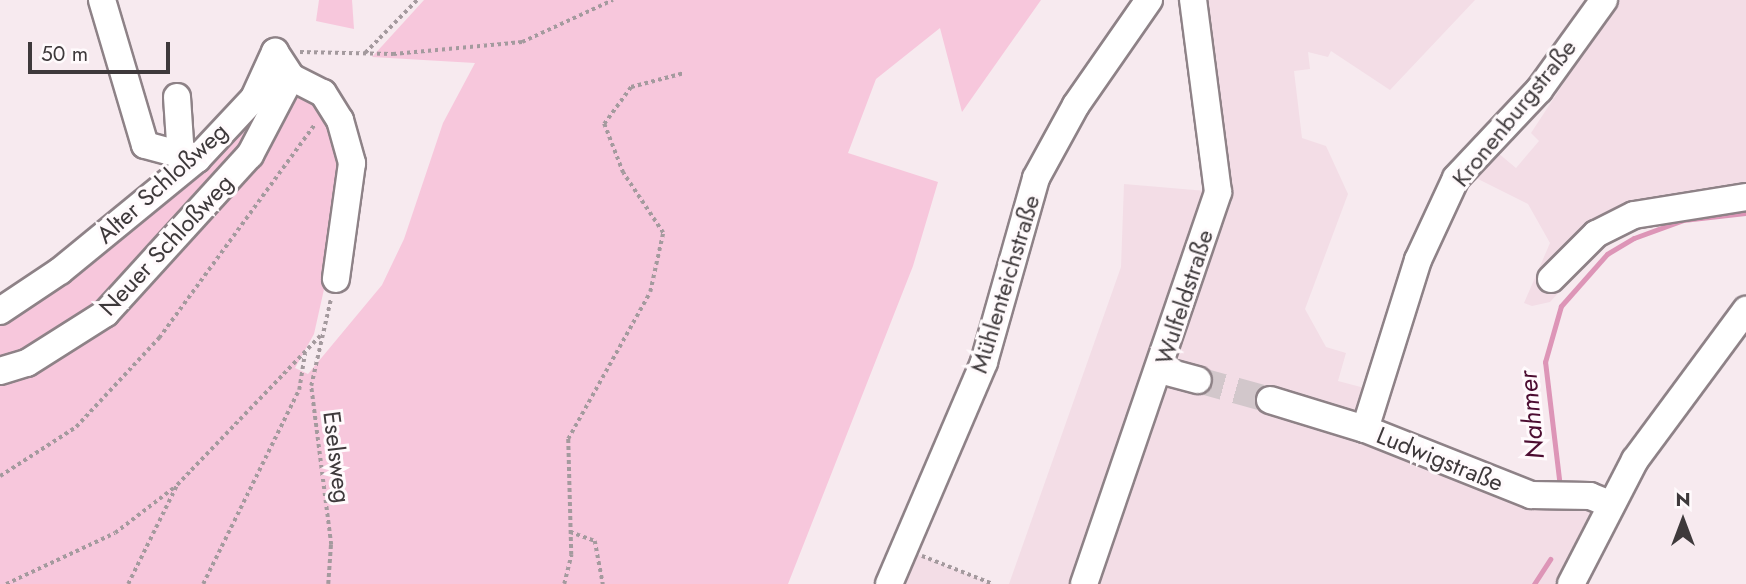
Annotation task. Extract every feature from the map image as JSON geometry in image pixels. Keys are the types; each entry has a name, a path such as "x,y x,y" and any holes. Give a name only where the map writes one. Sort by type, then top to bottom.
{"street":[{"path":"102,0 145,145 189,158 177,97"},
{"name":"Mühlenteichstraße","path":"890,584 901,548 984,362 1036,178 1076,105 1149,0"},
{"name":"Wulfeldstraße","path":"1084,584 1160,370 1218,192 1193,0"},
{"name":"Kronenburgstraße","path":"1365,429 1418,260 1456,178 1539,90 1604,0"},
{"path":"275,52 290,77 328,102 352,163 336,279"},
{"name":"Alter Schloßweg","path":"0,311 60,271 254,98 275,52"},
{"name":"Neuer Schloßweg","path":"0,371 27,363 106,313 250,155 290,77"},
{"path":"1550,279 1595,234 1634,215 1746,197"},
{"path":"1571,584 1635,460 1746,310"},
{"path":"1160,370 1198,380"},
{"name":"Ludwigstraße","path":"1270,400 1365,429 1531,495 1590,495 1610,504"}],"path":[{"path":"365,53 417,0"},
{"path":"275,52 365,53 523,42 613,0"},
{"path":"564,584 570,531 568,439 650,292 663,233 624,173 604,124 631,87 684,73"},
{"path":"0,476 76,426 159,338 328,102"},
{"name":"Eselsweg","path":"328,584 331,545 310,386 336,279"},
{"path":"6,584 115,533 177,485 321,335"},
{"path":"203,584 299,390 305,351"},
{"path":"128,584 177,485"},
{"path":"570,531 595,541 603,584"},
{"path":"901,548 993,584"}],"shaded area":[{"path":"319,0 352,0 354,29 316,21"},
{"path":"424,0 1041,0 962,112 940,28 876,79 848,153 938,182 913,266 788,584 0,584 0,311 278,93 313,88 333,110 348,182 314,334 295,368 308,374 382,285 404,239 443,123 475,63 372,57"},
{"path":"1193,0 1475,0 1390,90 1331,51 1328,57 1308,52 1310,69 1294,71 1302,138 1326,146 1348,194 1305,309 1326,347 1346,353 1338,381 1376,391 1365,429 1531,495 1610,504 1570,584 1009,584 1121,267 1124,184 1218,192"},
{"path":"1618,0 1746,0 1746,204 1653,217 1604,243 1550,302 1532,306 1524,303 1550,243 1528,204 1474,177 1498,153 1516,168 1539,141 1531,133"},
{"path":"901,548 993,584 889,584"}],"waterway":[{"name":"Nahmer","path":"1560,487 1545,362 1561,306 1607,254 1634,238 1683,220 1746,213"},
{"name":"Nahmer","path":"1534,584 1550,559"}],"tunnel":[{"path":"1198,380 1270,400"}]}
